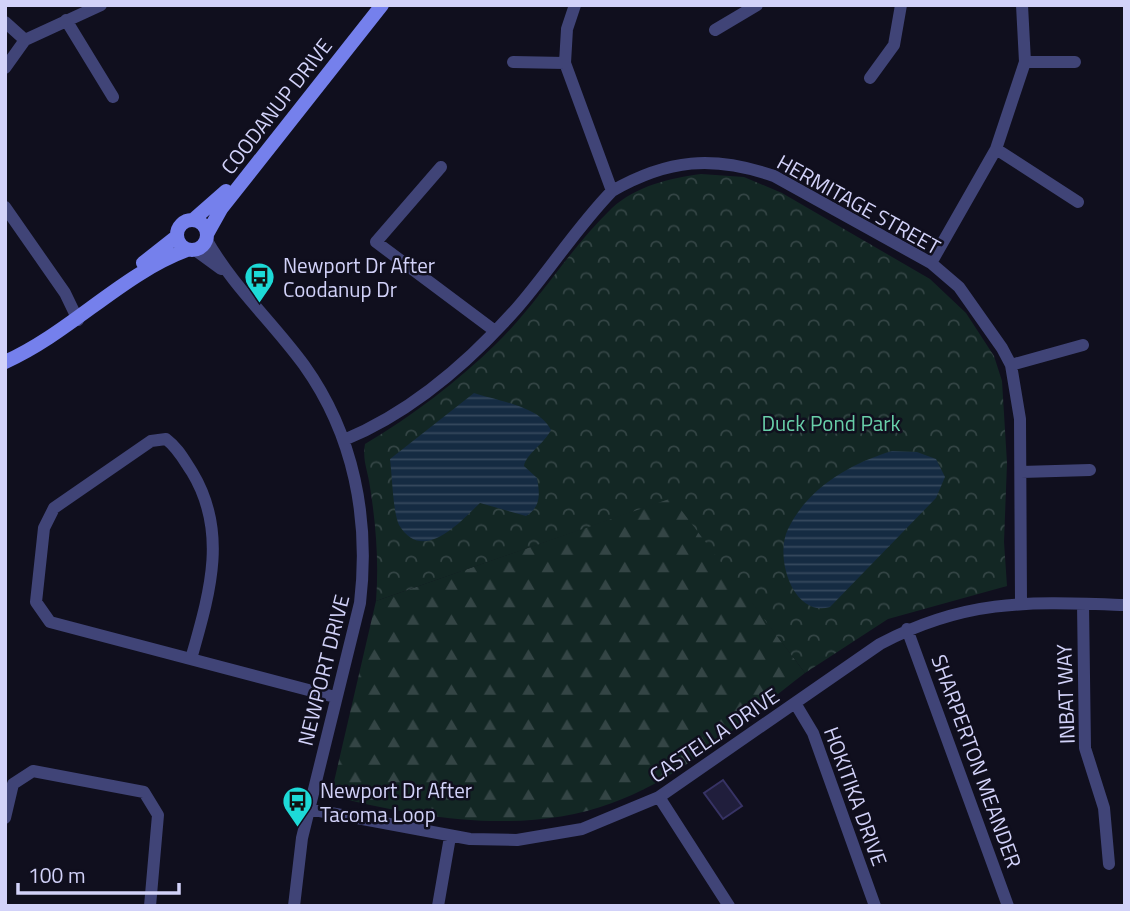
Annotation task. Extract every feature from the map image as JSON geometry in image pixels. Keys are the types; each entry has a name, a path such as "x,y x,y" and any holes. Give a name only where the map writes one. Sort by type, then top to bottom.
{"main road":[{"name":"COODANUP DRIVE","path":"193,220 235,181 372,5"},
{"name":"COODANUP DRIVE","path":"206,237 221,209 382,5"},
{"path":"5,354 76,316 176,237 181,225 193,220 204,226 206,237 191,250 153,265 76,316 5,362"},
{"path":"176,237 191,250"}],"street":[{"path":"5,68 25,40 101,5"},
{"path":"575,5 567,29 565,63 612,191"},
{"path":"715,30 757,5"},
{"path":"870,78 894,45 901,5"},
{"path":"931,263 996,149 1025,62 1022,5"},
{"path":"66,20 113,97"},
{"path":"5,22 25,40"},
{"path":"513,62 565,63"},
{"path":"1025,62 1075,62"},
{"path":"996,149 1078,202"},
{"name":"HERMITAGE STREET","path":"344,440 371,429 450,373 495,331 612,191 634,178 671,165 722,162 749,168 774,176 931,263 959,287 1011,365 1020,419 1021,602"},
{"path":"441,167 376,242 495,331"},
{"path":"5,207 65,293 76,316"},
{"name":"NEWPORT DRIVE","path":"206,237 225,272 304,365 330,407 344,440 360,498 364,570 354,635 335,697 309,809 294,906"},
{"name":"NEWPORT DRIVE","path":"191,250 225,272"},
{"path":"1011,365 1083,345"},
{"path":"191,659 204,614 215,551 203,491 176,446 166,439 151,441 54,508 44,528 36,601 50,622 335,697"},
{"path":"1021,472 1090,470"},
{"name":"CASTELLA DRIVE","path":"309,809 450,837 494,840 550,836 604,822 660,797 880,644 907,629 947,614 1021,602 1125,605"},
{"name":"INBAT WAY","path":"1083,604 1085,748 1104,808 1109,864"},
{"name":"SHARPERTON MEANDER","path":"907,629 1009,906"},
{"name":"HOKITIKA DRIVE","path":"795,703 813,733 875,906"},
{"path":"5,818 13,784 33,771 144,792 158,815 150,906"},
{"path":"660,797 729,906"},
{"path":"438,906 450,837"}],"green space":[{"name":"Duck Pond Park","path":"701,174 744,177 782,193 930,279 966,313 994,356 1002,381 1007,463 1004,542 1007,586 888,619 805,673 672,498 376,601 376,544 365,444 434,398 497,343 596,224 621,200 654,184"},
{"path":"673,497 805,673 689,763 639,792 579,813 546,819 476,820 406,812 340,798 333,786 376,601"}],"water":[{"path":"474,393 528,410 537,415 551,430 528,457 524,466 537,478 537,504 526,516 480,503 441,536 419,541 409,536 399,525 390,459"},
{"path":"892,451 917,452 936,459 945,477 936,498 830,607 817,608 806,603 790,583 783,555 784,541 796,514 831,480 860,463"}],"building":[{"path":"723,780 742,806 723,819 704,793"}],"place":[{"name":"Newport Dr After Coodanup Dr","path":"260,304"},
{"name":"Newport Dr After Tacoma Loop","path":"297,829"}]}
